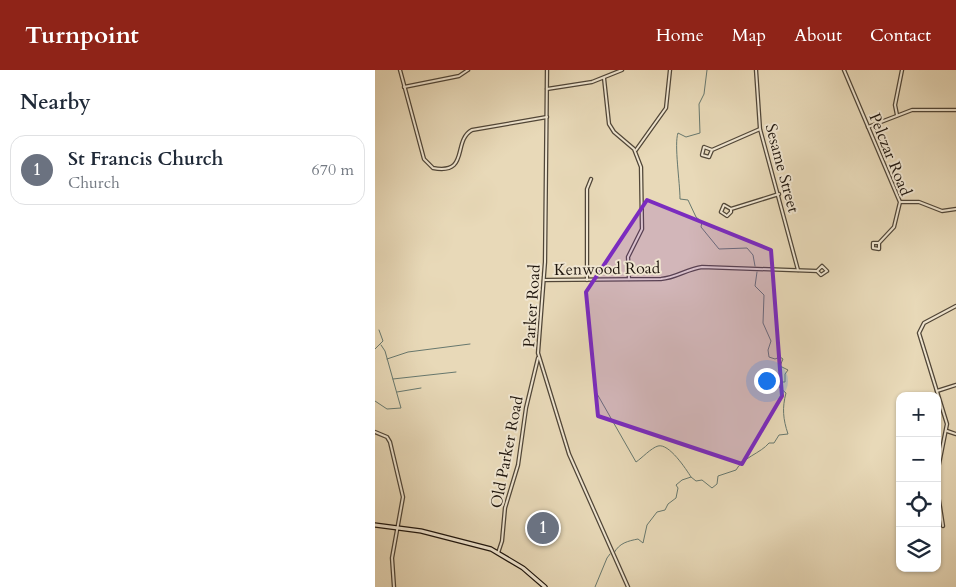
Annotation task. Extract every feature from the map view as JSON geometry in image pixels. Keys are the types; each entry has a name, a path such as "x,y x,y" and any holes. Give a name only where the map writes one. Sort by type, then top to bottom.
{"street":[{"path":"400,70 423,160 435,168 450,167 456,163 464,136 472,130 547,117"},
{"path":"404,87 459,76 468,70"},
{"name":"Parker Road","path":"547,70 545,280 539,356 569,454 628,587"},
{"path":"547,90 592,82 622,70"},
{"path":"635,151 666,108 670,70"},
{"name":"Sesame Street","path":"756,70 760,129 798,270"},
{"name":"Pelczar Road","path":"844,70 899,202 896,223 879,243"},
{"path":"897,115 895,105 902,70"},
{"path":"604,78 609,124 614,132 635,151 641,167 642,229 628,257 629,280"},
{"path":"869,127 917,109 956,110"},
{"path":"712,150 704,147 702,153 709,157 712,150 760,129"},
{"path":"587,280 587,189 591,179"},
{"path":"731,209 724,205 721,212 725,216 728,215 731,209 779,194"},
{"path":"899,202 919,202 942,211 956,209"},
{"name":"Kenwood Road","path":"545,280 673,278 692,268 702,267 817,271"},
{"path":"941,457 947,424 919,333 925,323 956,306"},
{"name":"Old Parker Road","path":"498,552 502,541 505,508 521,451 525,408 539,356"},
{"path":"937,391 956,385"},
{"path":"947,431 956,434"},
{"path":"375,432 387,437 392,449 403,497 393,558 395,587"},
{"path":"941,513 943,526"},
{"path":"375,525 421,531 498,552 545,587"}],"highlighted area":[{"path":"647,200 771,250 782,396 742,464 598,416 586,292"}],"waterway":[{"path":"707,70 704,94 699,104 700,133 686,137 678,133 677,154 680,199 688,200 696,217 702,222 701,227 719,249 747,248 753,255 755,266"},
{"path":"614,553 618,547 627,542 638,539 643,543 647,525 657,512 665,510 668,504 676,498 678,488 676,485 682,480 691,477 696,481 702,480 712,488 717,484 718,476 736,470 743,462 769,443 774,443 779,435 788,434 784,414 786,393 779,387 779,382 785,382 785,374 788,370 780,366 783,359 780,357 775,359 769,357 768,350 771,341 763,323 764,295 755,286 757,272"},
{"path":"375,349 383,341 379,330"},
{"path":"387,359 408,352 470,344"},
{"path":"375,401 387,409 401,408 385,351 381,345"},
{"path":"393,379 456,372"},
{"path":"397,392 421,388"},
{"path":"596,392 636,462 652,449 662,446 677,457 691,477"},
{"path":"595,587 610,554"}],"place":[{"name":"St Francis Church","path":"543,528"}]}
